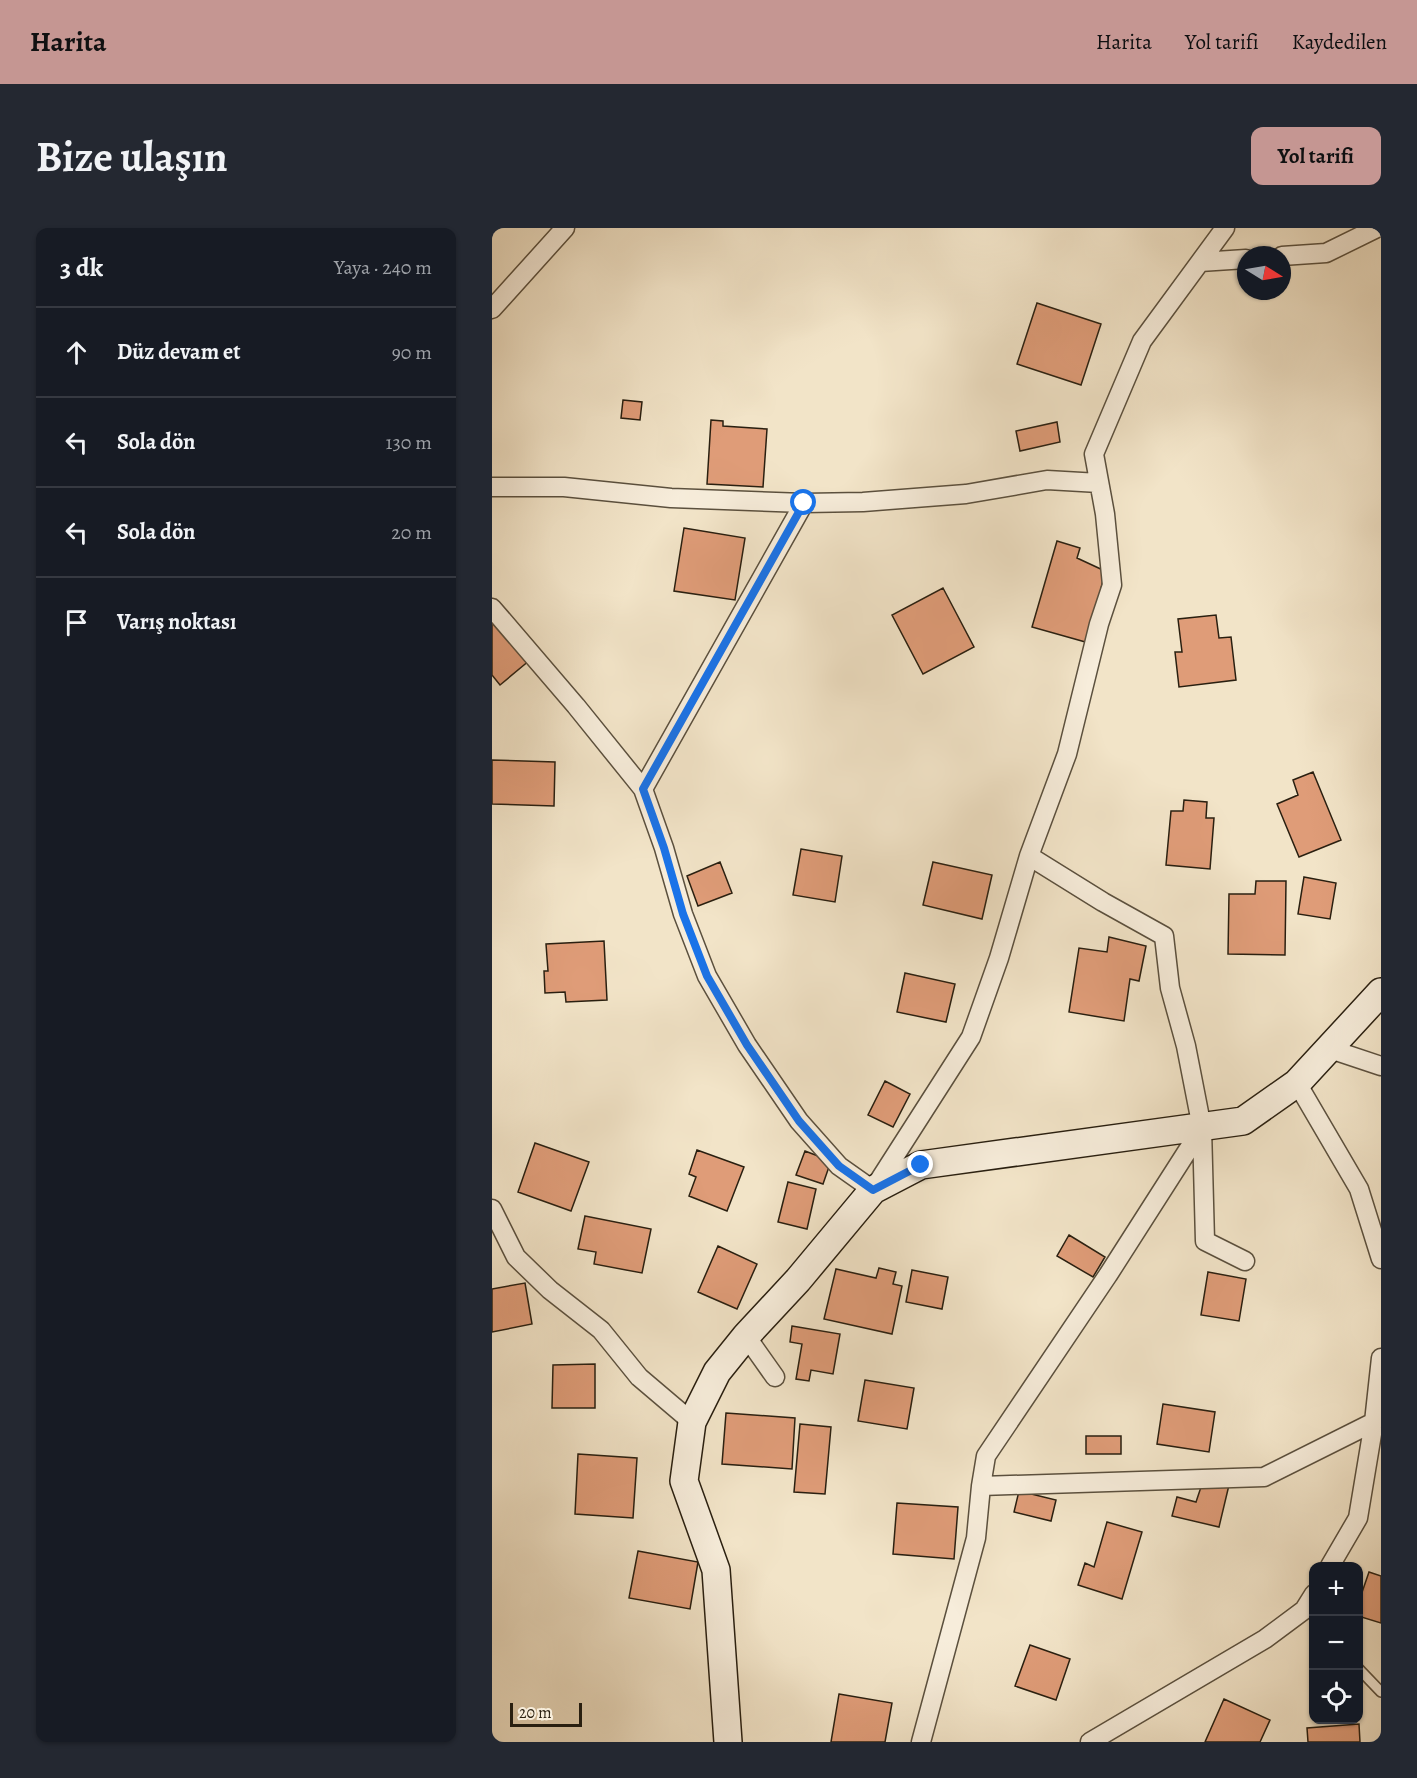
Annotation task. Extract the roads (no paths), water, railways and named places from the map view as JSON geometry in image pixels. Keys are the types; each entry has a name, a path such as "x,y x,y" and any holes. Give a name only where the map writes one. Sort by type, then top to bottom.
{"main road":[{"path":"728,1742 716,1570 684,1481 692,1422 717,1372 873,1190 921,1165 1243,1121 1297,1083 1381,992"}],"street":[{"path":"492,309 565,228"},
{"path":"1226,228 1227,260"},
{"path":"492,608 643,789 664,848 683,914 707,976 747,1045 799,1121 839,1166 873,1190 970,1037 999,958 1029,856 1067,754 1099,624 1112,585 1106,514 1094,454 1142,341 1226,228"},
{"path":"1291,255 1326,253 1377,228"},
{"path":"1200,262 1237,259"},
{"path":"492,487 564,487 672,498 804,503 863,502 966,494 1047,480 1099,483"},
{"path":"643,789 804,503"},
{"path":"1029,856 1103,902 1164,936 1170,988 1186,1046 1202,1128 1205,1241 1245,1261"},
{"path":"1330,1049 1381,1066"},
{"path":"1297,1083 1359,1189 1381,1259"},
{"path":"921,1742 976,1538 986,1456 1108,1275 1202,1128"},
{"path":"492,1209 516,1257 550,1290 601,1330 639,1377 692,1422"},
{"path":"746,1336 775,1377"},
{"path":"1332,1562 1358,1518 1374,1422 1381,1358"},
{"path":"981,1486 1264,1477 1374,1422"},
{"path":"1090,1742 1265,1639 1309,1606"}],"lane":[{"path":"1361,1670 1381,1692"}]}
